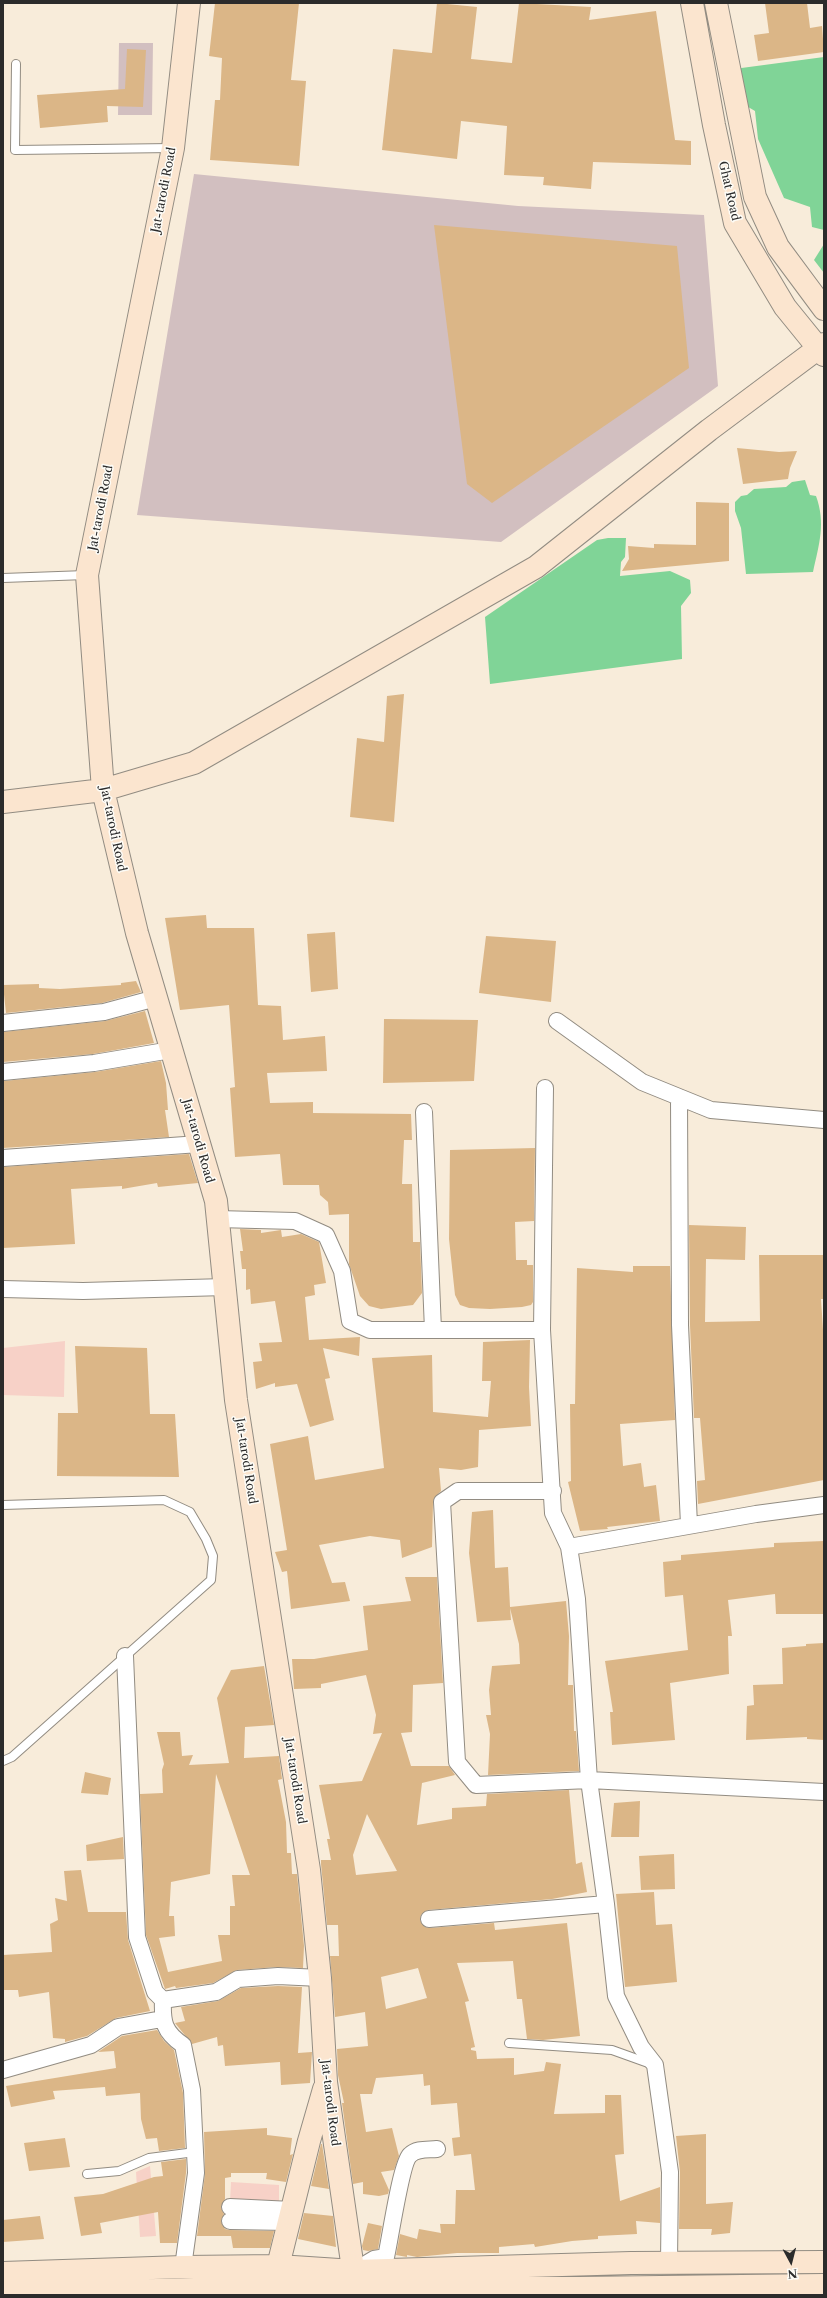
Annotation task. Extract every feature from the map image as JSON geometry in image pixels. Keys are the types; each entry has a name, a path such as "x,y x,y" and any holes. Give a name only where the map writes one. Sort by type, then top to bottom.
{"street":[{"name":"Jat-tarodi Road","path":"189,3 173,148 87,575 103,790 137,933 216,1201 236,1400 309,1870 320,1978 326,2082 355,2280"},
{"name":"Ghat Road","path":"692,3 714,125 735,222 785,307 822,349"},
{"name":"Ghat Road","path":"716,3 755,197 778,247 824,310"},
{"path":"3,802 103,790 194,763 536,567 822,349"},
{"path":"3,1023 104,1012 156,998"},
{"path":"557,1021 642,1082 711,1110 824,1120"},
{"path":"3,1072 94,1063 171,1050"},
{"path":"545,1088 542,1330 553,1491 553,1513 569,1547 577,1599 589,1780 606,1904 616,1996 641,2047 655,2065 670,2172 669,2263"},
{"path":"679,1097 680,1325 689,1525"},
{"path":"424,1112 433,1330"},
{"path":"3,1158 199,1144"},
{"path":"218,1219 295,1221 326,1235 342,1271 350,1321 370,1330 542,1330"},
{"path":"3,1289 83,1291 225,1287"},
{"path":"553,1491 458,1491 442,1502 457,1762 476,1785 589,1780 824,1792"},
{"path":"569,1547 689,1525 824,1505"},
{"path":"125,1656 137,1937 155,1992 163,2000 162,2019 171,2036 183,2045 192,2090 196,2173 183,2268"},
{"path":"429,1918 606,1904"},
{"path":"163,2000 216,1992 238,1979 278,1976 320,1978"},
{"path":"3,2070 91,2045 118,2027 162,2019"},
{"path":"290,2292 278,2266 309,2141 326,2082"},
{"path":"355,2280 374,2259 386,2257 403,2172 409,2155 416,2151 437,2149"},
{"path":"230,2214 290,2216"},
{"path":"3,2294 290,2292 355,2280 669,2263 824,2262"},
{"path":"742,2291 743,2263"},
{"path":"3,2273 278,2266 355,2280 742,2291 824,2285"}],"lane":[{"path":"16,64 15,150 173,148"},
{"path":"3,578 87,575"},
{"path":"3,1505 164,1500 190,1512 213,1556 211,1580 12,1757 3,1761"},
{"path":"509,2044 612,2050 655,2065"},
{"path":"88,2174 119,2171 149,2158 195,2152"}],"shaded area":[{"path":"119,43 153,43 152,115 118,115"},
{"path":"194,174 518,206 704,215 718,386 501,542 137,515"},
{"path":"65,1341 64,1397 3,1395 3,1348"},
{"path":"150,2166 156,2236 140,2237 136,2172"},
{"path":"231,2182 279,2185 279,2203 230,2203"}],"green space":[{"path":"824,57 824,230 812,227 810,207 784,198 758,139 755,111 738,101 734,69"},
{"path":"824,244 824,273 814,260"},
{"path":"805,480 810,495 816,496 821,515 820,534 813,572 746,574 741,528 735,511 735,502 741,496 747,495 754,489 786,487 792,482"},
{"path":"608,538 626,538 625,557 621,562 620,576 670,571 690,580 691,593 681,606 682,659 490,684 485,617 597,540"}],"building":[{"path":"215,3 299,3 291,80 306,81 299,166 210,160 215,100 220,100 222,58 209,56"},
{"path":"437,3 477,7 471,59 512,63 519,3 591,7 589,20 656,11 675,140 691,141 691,165 593,162 591,189 543,185 544,177 504,175 507,126 461,121 457,159 382,150 393,49 432,53"},
{"path":"765,3 807,3 810,28 822,26 824,52 758,61 754,35 769,33"},
{"path":"127,49 146,50 143,107 107,106 108,122 40,128 37,95 125,89"},
{"path":"434,225 677,246 689,368 492,503 467,484"},
{"path":"737,448 779,452 797,451 790,468 788,479 743,484"},
{"path":"696,502 729,503 729,561 622,571 629,559 628,546 654,548 654,544 696,545"},
{"path":"404,694 394,822 350,817 357,738 384,742 387,696"},
{"path":"206,915 207,928 254,928 258,1005 281,1006 283,1040 325,1036 327,1071 267,1073 270,1103 313,1102 313,1113 411,1114 412,1140 404,1140 402,1184 412,1184 413,1242 420,1242 422,1293 413,1305 381,1309 369,1306 360,1296 349,1264 349,1214 329,1215 328,1202 320,1195 319,1185 283,1185 280,1154 235,1157 230,1088 235,1087 229,1005 180,1010 165,918"},
{"path":"335,932 338,989 311,992 307,934"},
{"path":"486,936 556,941 551,1002 479,993"},
{"path":"136,981 141,992 102,1003 6,1013 3,985 39,984 39,988 60,989 121,985 121,983"},
{"path":"145,1011 154,1043 93,1054 3,1062 3,1032 105,1021"},
{"path":"384,1019 478,1020 474,1081 383,1083"},
{"path":"161,1061 166,1083 168,1110 165,1110 169,1137 3,1148 4,1081 95,1072"},
{"path":"535,1148 534,1221 515,1222 516,1260 527,1260 527,1265 533,1265 533,1302 531,1305 522,1307 490,1309 469,1308 460,1305 455,1295 449,1239 450,1150"},
{"path":"189,1154 198,1183 158,1187 157,1183 122,1189 122,1186 71,1189 75,1244 3,1248 3,1167"},
{"path":"689,1225 746,1227 745,1260 706,1259 705,1322 760,1321 759,1255 824,1255 824,1299 821,1299 824,1345 824,1480 698,1504 697,1481 705,1480 700,1418 694,1418 690,1325"},
{"path":"240,1229 261,1230 261,1233 281,1230 282,1237 301,1234 319,1242 326,1283 314,1285 315,1295 305,1297 309,1340 360,1337 359,1356 323,1348 330,1378 325,1379 334,1420 310,1427 297,1384 275,1387 275,1383 256,1389 253,1362 262,1361 259,1343 282,1342 275,1301 251,1304 250,1289 246,1290 246,1269 242,1269 240,1251 243,1251"},
{"path":"633,1266 670,1266 675,1420 620,1424 623,1466 641,1463 644,1487 656,1485 660,1521 607,1527 608,1529 580,1531 568,1482 571,1481 570,1404 575,1404 577,1268 633,1272"},
{"path":"530,1340 529,1387 531,1426 479,1430 478,1467 461,1470 439,1468 441,1491 434,1498 433,1502 432,1547 402,1558 400,1540 370,1536 319,1545 332,1583 345,1582 350,1601 291,1609 287,1571 282,1572 275,1552 287,1550 270,1444 308,1436 315,1480 384,1468 372,1358 432,1355 433,1412 488,1417 491,1381 482,1381 483,1342"},
{"path":"75,1346 147,1348 150,1414 175,1414 179,1477 57,1476 58,1413 78,1413"},
{"path":"493,1510 495,1568 508,1567 510,1607 566,1601 569,1636 568,1685 573,1685 574,1731 576,1731 579,1771 488,1775 490,1734 486,1715 491,1715 489,1690 492,1666 520,1664 519,1644 510,1608 511,1620 477,1622 469,1553 472,1512"},
{"path":"824,1541 824,1614 776,1614 775,1594 728,1600 732,1636 728,1636 729,1674 670,1683 675,1740 612,1745 610,1712 613,1712 605,1661 688,1650 683,1595 665,1597 663,1562 681,1560 681,1555 774,1547 774,1543"},
{"path":"405,1577 437,1577 443,1683 413,1685 412,1732 401,1733 411,1766 449,1766 455,1775 422,1783 417,1825 452,1819 452,1808 486,1806 487,1794 569,1790 576,1864 582,1862 587,1892 552,1899 428,1910 421,1915 420,1920 425,1927 429,1928 494,1923 495,1930 567,1923 580,2036 543,2040 527,2039 522,1999 517,1999 513,1961 457,1963 469,2001 465,2002 475,2047 471,2048 471,2050 476,2051 477,2059 514,2058 514,2075 544,2071 546,2062 561,2064 554,2114 605,2113 605,2095 621,2095 624,2154 615,2155 620,2201 660,2187 660,2223 636,2221 637,2234 598,2236 598,2239 572,2241 535,2247 534,2244 499,2247 499,2253 457,2253 417,2257 396,2255 400,2234 417,2239 419,2229 441,2233 440,2224 455,2224 456,2190 475,2190 471,2154 454,2156 452,2138 460,2137 457,2103 431,2105 430,2085 424,2086 423,2074 376,2078 372,2094 360,2094 366,2132 392,2128 399,2156 394,2170 381,2172 389,2190 388,2194 379,2196 363,2194 363,2182 353,2184 342,2103 344,2103 338,2075 337,2049 368,2046 365,2012 335,2017 330,1956 339,1956 338,1925 327,1925 321,1860 331,1860 327,1839 330,1839 319,1785 362,1781 382,1733 373,1734 376,1715 366,1675 321,1684 321,1688 294,1689 292,1659 314,1659 368,1650 363,1606 411,1601","holes":["367,1814 397,1871 356,1875 353,1855","418,1968 427,1998 386,2009 381,1977"]},
{"path":"824,1643 824,1740 807,1739 807,1737 746,1740 747,1706 754,1705 753,1685 783,1684 782,1648"},
{"path":"264,1666 274,1725 245,1727 244,1758 279,1756 282,1779 278,1780 286,1822 287,1853 291,1853 292,1874 297,1874 304,1946 303,1968 277,1967 237,1970 213,1983 176,1988 175,1986 165,1989 146,1935 140,1794 163,1793 162,1770 164,1764 157,1732 180,1732 182,1756 193,1755 189,1765 229,1763 217,1698 231,1670","holes":["216,1774 250,1875 232,1875 235,1906 230,1906 230,1935 218,1935 222,1961 168,1972 159,1938 175,1936 174,1916 169,1916 171,1882 210,1874"]},
{"path":"85,1772 111,1778 108,1795 81,1793"},
{"path":"640,1801 639,1837 611,1837 614,1803"},
{"path":"123,1837 124,1859 87,1861 86,1845"},
{"path":"674,1854 675,1889 641,1890 639,1856"},
{"path":"81,1870 88,1912 126,1912 128,1940 150,2011 116,2018 87,2036 65,2042 65,2039 53,2038 49,1992 19,1997 18,1990 3,1990 3,1955 52,1952 50,1924 58,1920 55,1898 67,1901 64,1871"},
{"path":"654,1892 656,1925 672,1924 677,1982 625,1987 616,1894"},
{"path":"278,1986 302,1987 298,2053 312,2052 310,2083 281,2085 280,2062 225,2066 223,2045 218,2046 217,2037 192,2044 175,2023 185,2021 181,2007 218,2001 241,1988"},
{"path":"157,2030 164,2041 174,2050 183,2093 185,2148 159,2151 157,2138 146,2139 141,2119 140,2093 106,2096 105,2087 53,2091 55,2099 11,2107 6,2086 116,2068 114,2051 98,2052 122,2036"},
{"path":"267,2128 267,2135 292,2138 290,2155 293,2154 286,2182 266,2179 267,2173 231,2173 231,2177 225,2178 225,2199 221,2207 224,2214 221,2221 225,2229 229,2230 274,2231 270,2248 233,2248 231,2236 197,2236 205,2174 204,2132"},
{"path":"706,2134 706,2204 733,2202 730,2233 711,2235 712,2229 679,2229 680,2172 676,2136"},
{"path":"65,2138 70,2167 29,2171 24,2143"},
{"path":"322,2144 329,2189 311,2186"},
{"path":"186,2159 186,2173 177,2243 160,2243 158,2212 100,2223 102,2233 81,2236 74,2197 103,2194 154,2177 163,2176 161,2162"},
{"path":"304,2213 333,2216 336,2247 298,2239"},
{"path":"40,2216 44,2239 3,2242 3,2220"},
{"path":"368,2223 382,2226 378,2249 368,2251 363,2250 362,2246"}]}
